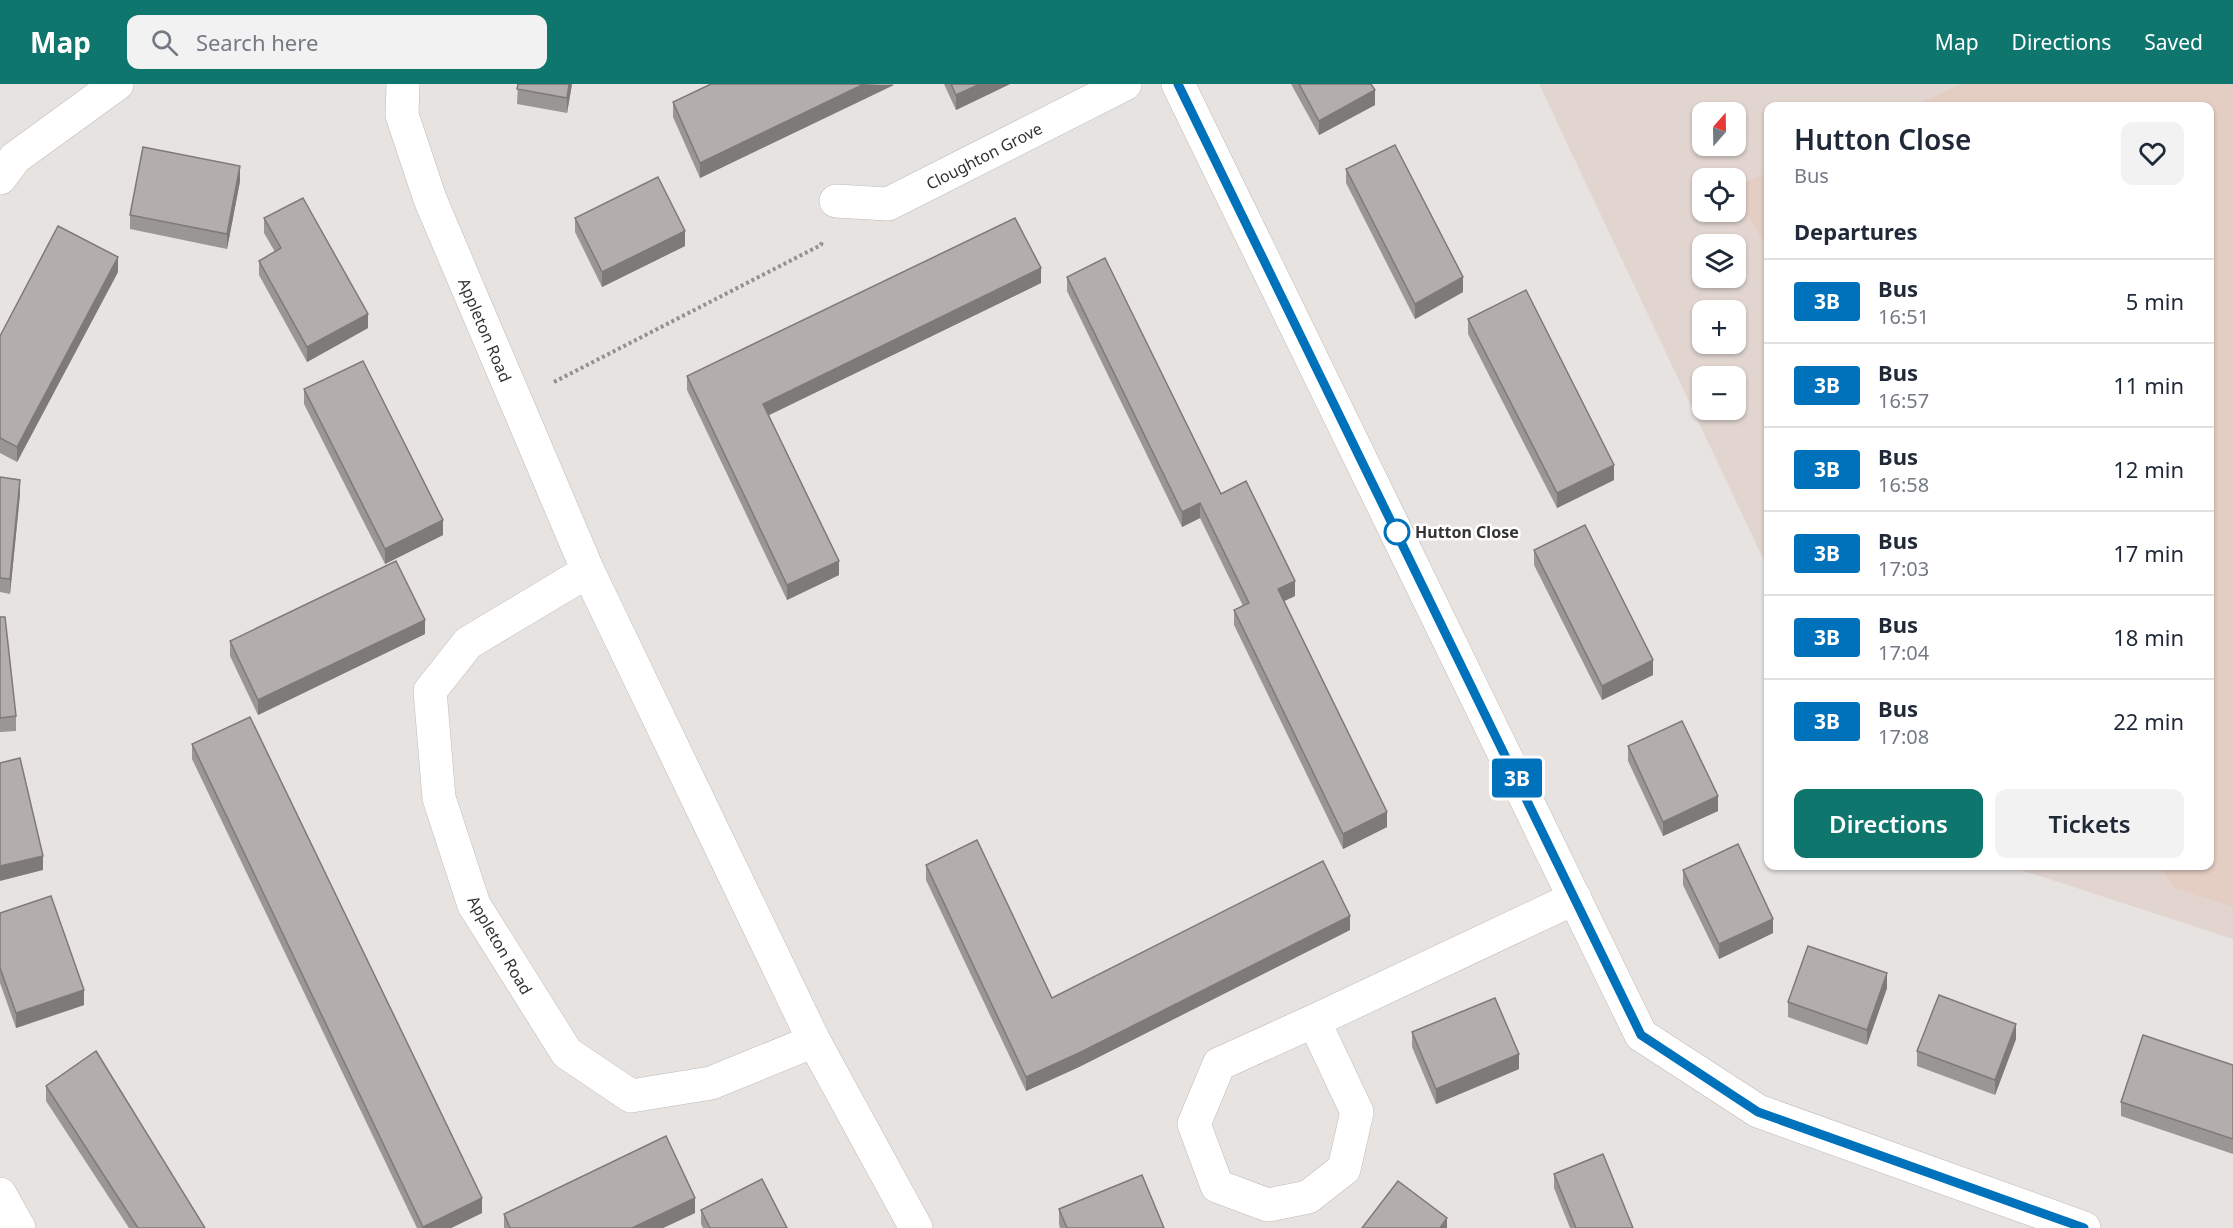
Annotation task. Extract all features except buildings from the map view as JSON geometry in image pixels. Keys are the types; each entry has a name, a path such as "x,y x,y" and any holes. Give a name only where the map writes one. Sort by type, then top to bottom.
{"street":[{"path":"5,160 117,84"},
{"name":"Appleton Road","path":"403,84 402,115 430,199 588,571 814,1041 916,1228"},
{"name":"Cloughton Grove","path":"836,201 888,204 1125,84"},
{"path":"1178,84 1641,1035 1758,1112 2084,1228"},
{"name":"Appleton Road","path":"588,571 468,643 430,691 439,798 474,905 567,1053 631,1096 711,1083 814,1041"},
{"path":"1314,1021 1357,1112 1344,1169 1308,1197 1268,1205 1217,1186 1194,1124 1219,1064 1575,898"},
{"path":"0,1194 19,1228"}],"path":[{"path":"516,402 821,245 836,201"}],"shaded area":[{"path":"1539,84 2233,84 2233,939 2021,870 2214,870 2214,102 1764,102 1764,561 1698,420 1746,420 1746,366 1692,366 1692,408"},
{"path":"1962,84 2233,84 2233,907 2174,888 2162,870 2214,870 2214,102 1921,102"},
{"path":"1764,174 1764,242 1746,213 1746,182"}],"bus line":[{"name":"3B","path":"1178,84 1641,1035 1758,1112 2084,1228"}],"place":[{"name":"Hutton Close","path":"1397,532"}]}
